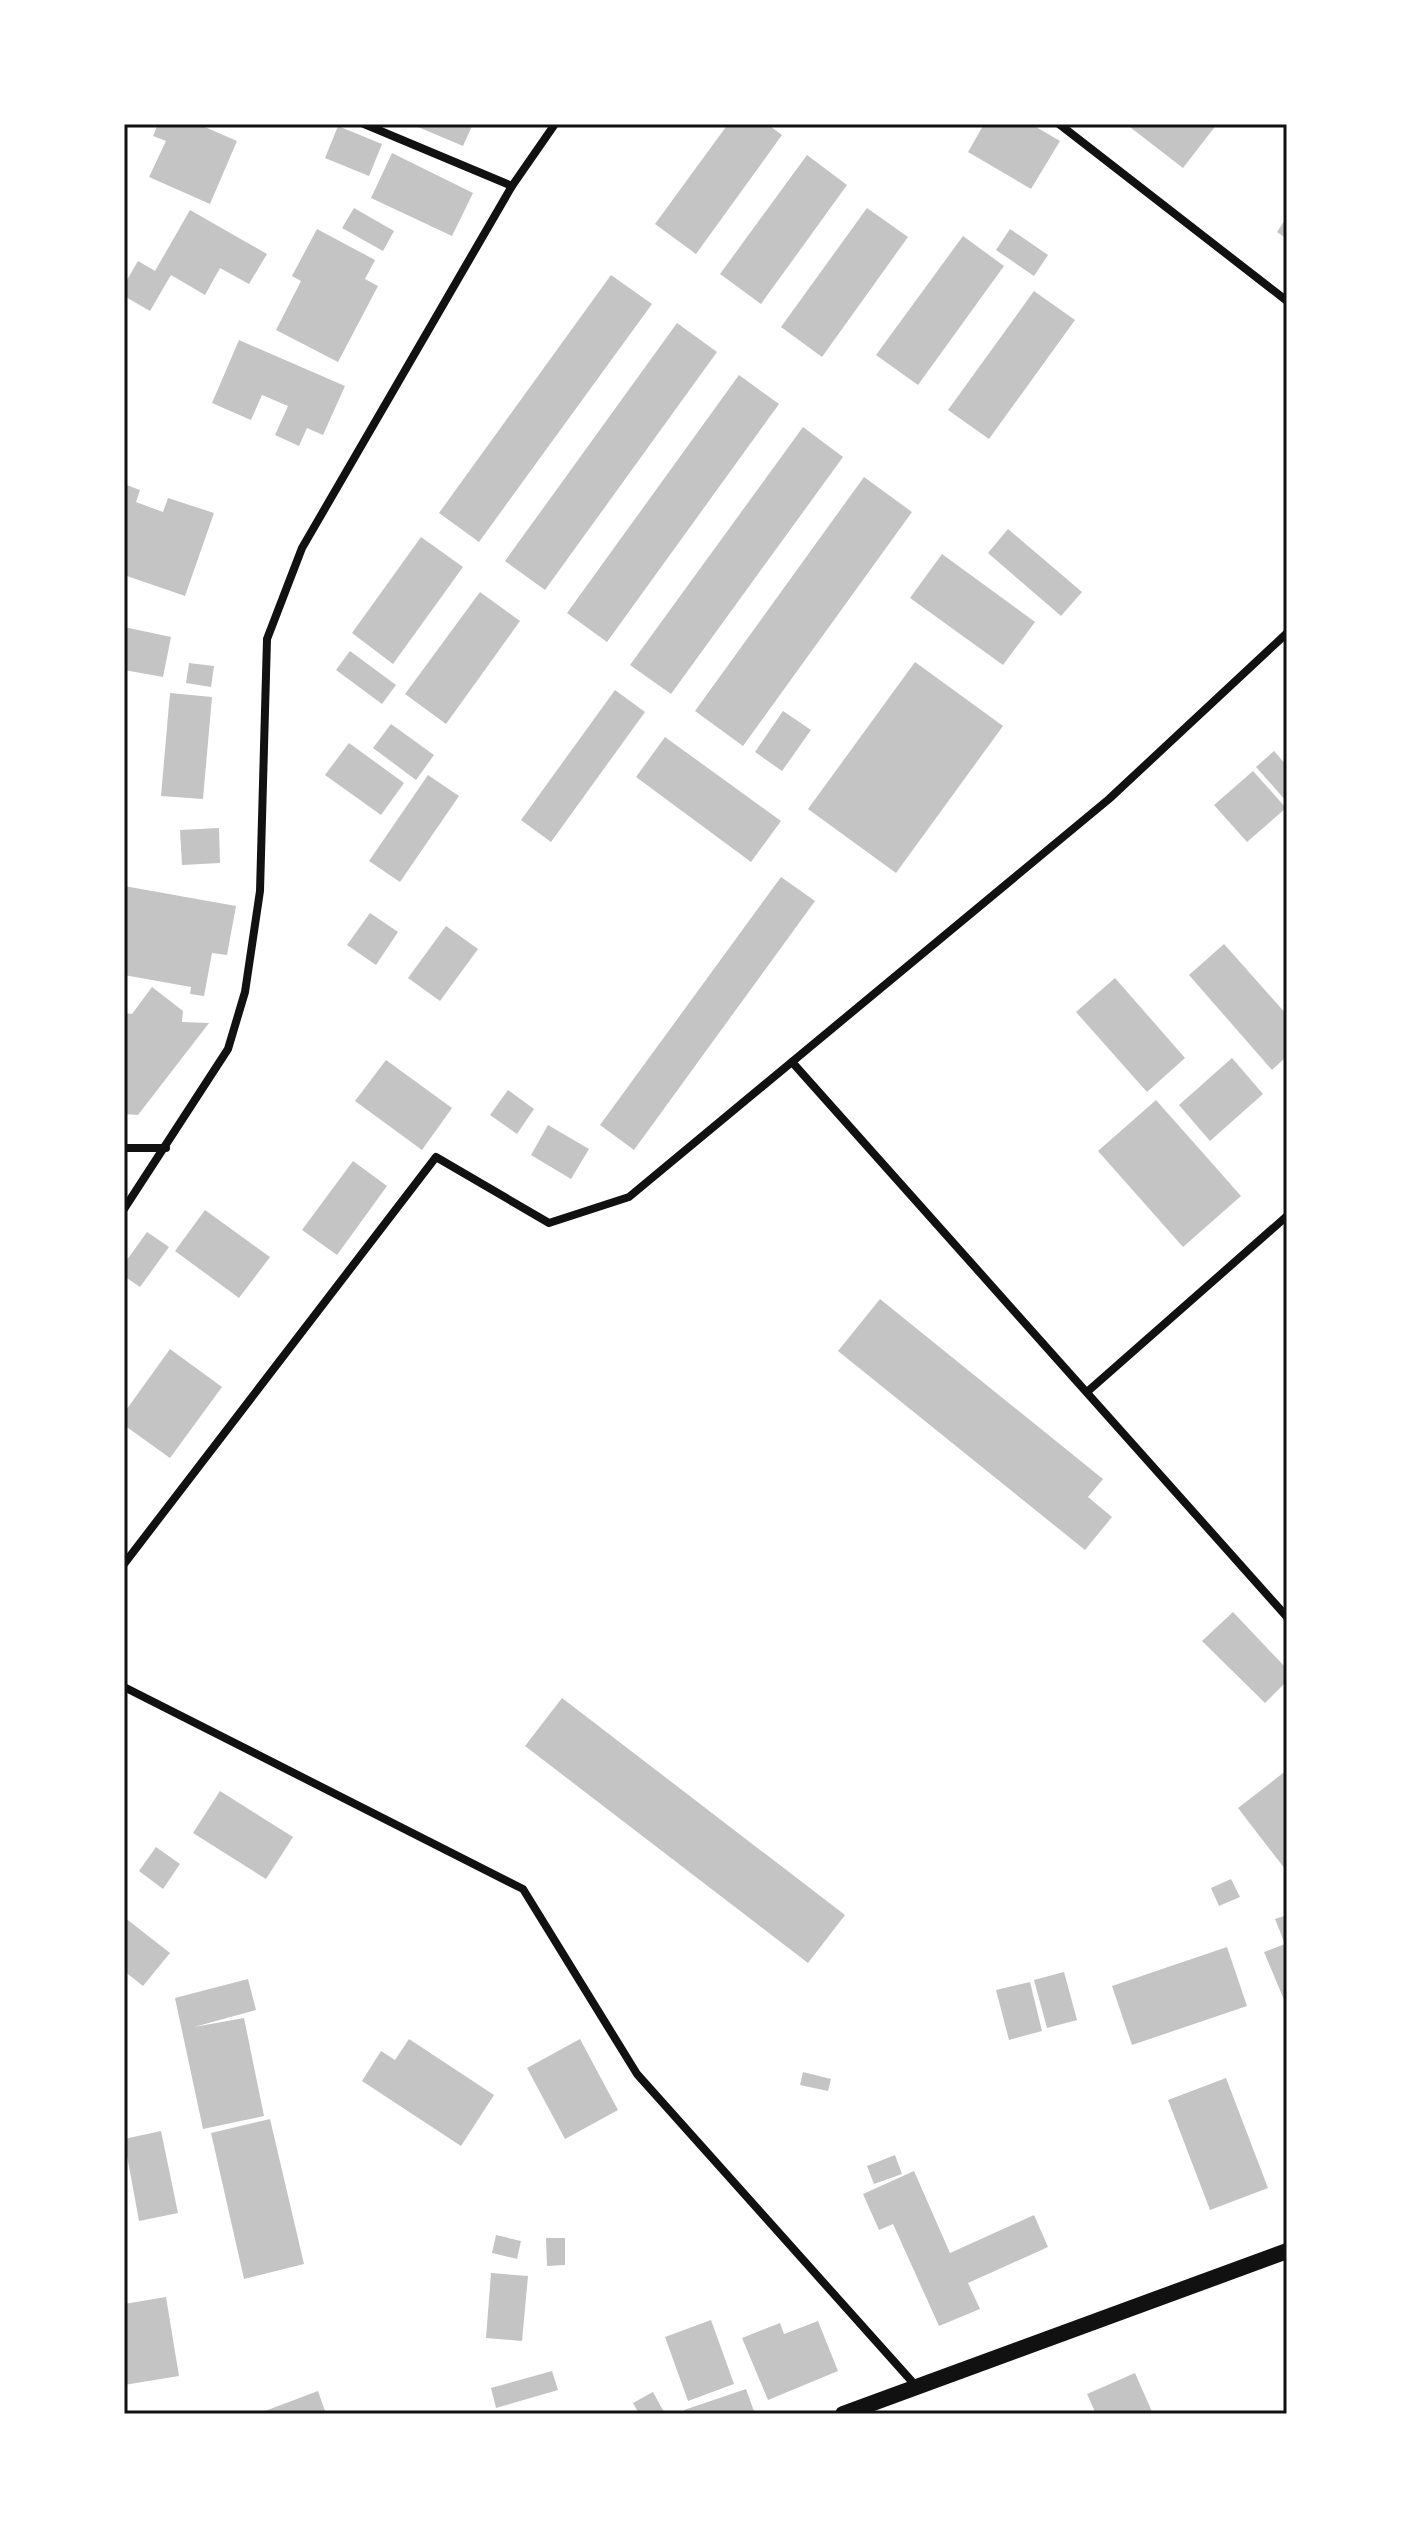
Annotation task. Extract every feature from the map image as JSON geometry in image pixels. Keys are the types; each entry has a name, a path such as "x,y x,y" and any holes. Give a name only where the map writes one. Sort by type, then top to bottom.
{"main road":[{"path":"843,2414 1287,2251"}],"street":[{"path":"364,124 512,186"},
{"path":"124,1209 228,1049 245,992 260,891 267,639 302,548 512,186 555,124"},
{"path":"1059,124 1287,301"},
{"path":"124,1564 436,1157 549,1223 629,1197 1109,799 1287,633"},
{"path":"792,1062 1287,1617"},
{"path":"124,1148 166,1148"},
{"path":"1087,1392 1287,1216"},
{"path":"124,1687 523,1889 637,2074 916,2387"}],"building":[{"path":"158,124 198,124 237,141 210,204 149,177 166,141 153,136"},
{"path":"411,124 473,124 463,146"},
{"path":"728,124 767,124 782,135 696,254 655,224"},
{"path":"984,124 1031,124 1060,141 1031,189 968,152"},
{"path":"1126,124 1217,124 1183,168"},
{"path":"338,126 382,144 369,176 325,158"},
{"path":"392,153 473,193 452,236 371,198"},
{"path":"807,155 847,185 761,304 720,274"},
{"path":"354,208 394,231 383,251 342,228"},
{"path":"867,208 908,237 822,357 781,327"},
{"path":"190,210 267,254 249,284 220,268 205,295 171,275 150,311 124,296 124,285 138,261 155,271"},
{"path":"1287,217 1287,239 1277,232"},
{"path":"317,229 375,260 365,279 378,286 338,362 276,330 301,281 292,276"},
{"path":"1010,229 1048,255 1034,276 996,250"},
{"path":"963,236 1004,266 918,385 876,355"},
{"path":"611,275 652,304 479,542 439,513"},
{"path":"1034,291 1075,320 989,439 948,410"},
{"path":"677,323 717,352 545,590 505,561"},
{"path":"239,340 345,386 323,435 307,428 299,446 275,435 288,406 262,395 251,420 212,403"},
{"path":"739,375 779,404 607,642 567,613"},
{"path":"803,427 843,457 671,694 630,665"},
{"path":"864,477 912,512 743,746 695,711"},
{"path":"124,484 140,490 136,502 163,512 168,498 214,513 185,596 124,575"},
{"path":"1008,529 1082,592 1061,616 988,553"},
{"path":"421,537 463,567 393,664 352,633"},
{"path":"942,554 1035,622 1003,665 910,598"},
{"path":"480,592 520,621 446,724 405,694"},
{"path":"124,627 171,637 163,677 124,670"},
{"path":"350,651 396,685 382,704 336,670"},
{"path":"915,662 1003,726 896,873 808,809"},
{"path":"189,663 214,666 211,687 186,683"},
{"path":"615,690 645,712 551,842 521,820"},
{"path":"170,693 212,697 203,799 161,796"},
{"path":"783,711 811,730 782,771 755,752"},
{"path":"391,724 434,755 416,780 373,748"},
{"path":"665,737 781,821 751,862 636,777"},
{"path":"349,743 404,783 381,815 325,775"},
{"path":"1274,751 1287,766 1287,802 1256,767"},
{"path":"1253,771 1286,808 1247,842 1214,805"},
{"path":"428,775 459,796 400,882 369,861"},
{"path":"219,828 220,863 182,865 180,830"},
{"path":"781,877 815,901 634,1150 600,1125"},
{"path":"124,886 236,906 227,955 212,953 204,996 190,994 191,987 124,975"},
{"path":"370,913 398,932 376,965 347,945"},
{"path":"446,926 478,949 440,1001 408,978"},
{"path":"1224,944 1287,1015 1287,1056 1272,1070 1189,975"},
{"path":"1115,978 1185,1058 1147,1092 1076,1012"},
{"path":"152,987 183,1011 182,1022 209,1023 138,1115 124,1114 124,1013 132,1014"},
{"path":"1232,1058 1263,1094 1210,1141 1179,1105"},
{"path":"386,1060 452,1108 422,1150 355,1101"},
{"path":"508,1090 534,1109 517,1134 490,1115"},
{"path":"1156,1100 1241,1196 1183,1247 1098,1151"},
{"path":"548,1125 589,1149 571,1179 531,1155"},
{"path":"353,1161 387,1186 337,1255 302,1230"},
{"path":"205,1210 270,1257 239,1298 175,1251"},
{"path":"147,1232 169,1247 140,1287 124,1276 124,1264"},
{"path":"880,1299 1103,1479 1088,1497 1112,1517 1085,1550 838,1351"},
{"path":"170,1349 222,1387 170,1458 124,1425 124,1413"},
{"path":"1233,1612 1287,1669 1287,1681 1265,1703 1202,1641"},
{"path":"562,1698 845,1915 808,1963 525,1746"},
{"path":"1287,1770 1287,1868 1285,1869 1238,1808"},
{"path":"220,1791 293,1837 266,1879 193,1833"},
{"path":"156,1847 180,1864 163,1889 139,1871"},
{"path":"1231,1879 1240,1897 1219,1906 1211,1888"},
{"path":"1287,1915 1287,2007 1264,1952 1285,1944 1275,1919"},
{"path":"124,1917 170,1953 143,1986 124,1971"},
{"path":"1227,1947 1247,2006 1132,2045 1112,1986"},
{"path":"1064,1972 1077,2020 1047,2028 1034,1980"},
{"path":"248,1979 256,2010 194,2027 244,2018 264,2116 203,2129 175,1998"},
{"path":"1030,1982 1042,2031 1009,2040 996,1990"},
{"path":"409,2039 494,2095 461,2146 362,2081 381,2051 395,2060"},
{"path":"580,2039 618,2110 565,2139 527,2068"},
{"path":"803,2072 831,2079 828,2091 800,2085"},
{"path":"1226,2078 1268,2188 1210,2210 1168,2100"},
{"path":"270,2119 304,2264 244,2279 211,2133"},
{"path":"161,2131 178,2213 139,2221 124,2139"},
{"path":"895,2155 902,2174 874,2184 867,2166"},
{"path":"914,2171 950,2253 1034,2215 1048,2247 968,2283 980,2309 939,2326 893,2224 879,2230 863,2194"},
{"path":"496,2235 521,2241 517,2259 492,2253"},
{"path":"546,2238 565,2238 565,2265 547,2266"},
{"path":"491,2273 528,2276 522,2341 486,2338"},
{"path":"166,2297 179,2376 124,2385 124,2304"},
{"path":"711,2320 734,2384 688,2401 665,2337"},
{"path":"818,2321 838,2371 768,2400 742,2338 780,2323 784,2334"},
{"path":"552,2371 558,2390 496,2408 491,2388"},
{"path":"1135,2373 1153,2414 1096,2414 1087,2394"},
{"path":"746,2389 755,2414 685,2414 684,2410"},
{"path":"318,2391 326,2414 257,2414"},
{"path":"653,2392 665,2414 639,2414 633,2403"}]}
